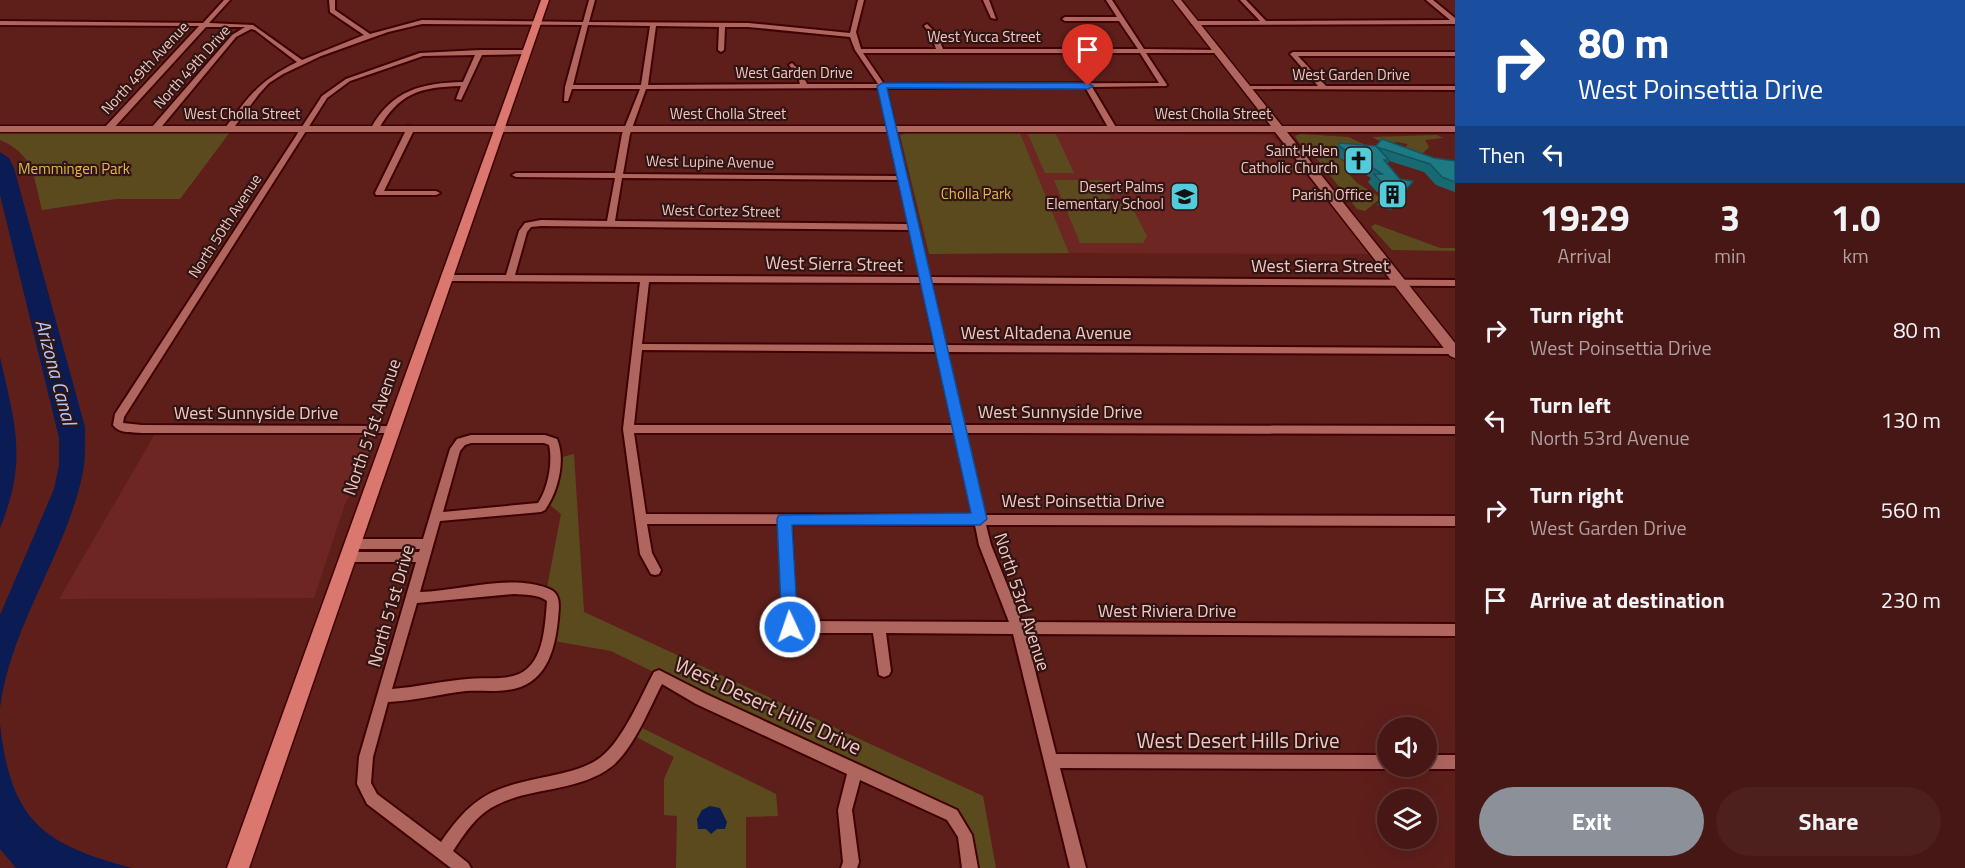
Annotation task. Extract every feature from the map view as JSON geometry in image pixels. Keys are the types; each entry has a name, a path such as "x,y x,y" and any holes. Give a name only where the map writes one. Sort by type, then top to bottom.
{"main road":[{"name":"North 51st Avenue","path":"238,868 545,0"}],"street":[{"name":"North 49th Avenue","path":"108,129 227,0"},
{"path":"332,0 332,11 371,37"},
{"path":"566,100 592,0"},
{"path":"229,128 265,84 302,62 371,37 422,22 722,25 853,36 861,0"},
{"path":"986,0 994,18"},
{"path":"1109,0 1143,51"},
{"path":"1177,0 1454,351"},
{"path":"1243,0 1264,23"},
{"path":"1429,0 1455,22"},
{"path":"1065,19 1121,19"},
{"path":"1194,23 1455,22"},
{"path":"0,23 206,23 251,26 302,62"},
{"path":"611,223 627,129 644,86 653,24"},
{"path":"721,50 722,25"},
{"name":"North 49th Drive","path":"155,129 234,36 251,26"},
{"path":"927,26 934,34 940,51"},
{"name":"North 53rd Avenue","path":"853,36 882,86 985,544 1018,629 1078,868"},
{"name":"West Yucca Street","path":"860,51 1217,51"},
{"name":"West Garden Drive","path":"568,87 1164,85 1143,51"},
{"path":"459,99 480,52 527,52"},
{"name":"North 50th Avenue","path":"118,425 119,417 303,129 331,91 348,80 422,54 480,52"},
{"path":"1324,88 1293,54 1455,54"},
{"path":"792,65 800,74 804,86"},
{"path":"375,128 386,107 401,96 436,86 466,84"},
{"path":"1088,86 1113,129"},
{"name":"West Garden Drive","path":"1246,88 1455,88"},
{"path":"411,128 379,193 436,193"},
{"name":"West Cholla Street","path":"0,129 1455,129"},
{"name":"West Lupine Avenue","path":"516,176 619,174 903,178"},
{"name":"West Cortez Street","path":"510,278 523,231 528,225 611,223 914,227"},
{"name":"West Sierra Street","path":"447,278 1400,283"},
{"path":"645,278 628,429 646,554 655,570"},
{"path":"1400,283 1455,283"},
{"name":"West Altadena Avenue","path":"637,347 1454,351"},
{"name":"West Sunnyside Drive","path":"118,425 123,428 158,429 394,430"},
{"name":"West Sunnyside Drive","path":"628,429 1455,430"},
{"name":"North 51st Drive","path":"436,517 541,507 546,502 551,484 557,447 554,442 544,439 471,439 461,442 455,449 366,757 364,784 372,799 443,853"},
{"name":"West Poinsettia Drive","path":"640,519 1455,521"},
{"name":"West Riviera Drive","path":"785,519 790,627 1455,630"},
{"path":"351,550 428,544"},
{"path":"351,550 424,557"},
{"path":"384,696 468,685 502,685 520,682 541,663 547,644 553,598 541,591 491,590 441,598 412,598"},
{"path":"879,628 884,671"},
{"name":"West Desert Hills Drive","path":"443,853 470,816 481,806 497,798 592,771 608,761 659,676 952,815 960,824 965,835 970,868"},
{"name":"West Desert Hills Drive","path":"1052,761 1377,762"},
{"path":"1437,762 1455,762"},
{"path":"849,868 845,810 855,769"},
{"path":"443,853 463,868"}],"shaded area":[{"name":"Desert Palms Elementary School","path":"1020,133 1272,135 1374,254 1069,253"},
{"path":"155,434 365,435 371,438 372,443 360,478 345,504 314,598 59,599"}],"green space":[{"name":"Memmingen Park","path":"230,132 180,199 116,199 42,210 31,168 20,152 0,140 0,133"},
{"name":"Cholla Park","path":"906,133 1020,133 1069,253 929,254 900,135"},
{"path":"1028,134 1056,134 1074,173 1045,173"},
{"path":"1301,134 1349,137 1371,148 1338,148 1333,152 1349,166 1345,170 1357,183 1381,198 1365,211 1357,209 1312,153 1298,142 1295,136"},
{"path":"1437,135 1443,138 1425,140 1429,147 1416,160 1400,155 1408,144 1396,142 1387,145 1372,137"},
{"path":"1054,180 1102,180 1114,204 1130,203 1147,236 1143,243 1080,243"},
{"path":"1375,224 1440,248 1455,248 1455,251 1392,250 1371,227"},
{"path":"574,454 584,612 983,796 996,868 970,868 960,823 611,651 548,640 552,610 546,593 561,514 546,502 555,459"},
{"path":"632,723 776,794 778,816 746,817 746,868 676,868 677,816 664,815 664,779 674,757 627,732"}],"water":[{"name":"Arizona Canal","path":"0,152 9,158 14,168 85,427 85,458 74,506 15,648 0,708 0,615 54,489 59,465 59,438 0,195"},
{"path":"0,357 14,423 16,462 9,504 0,528"},
{"path":"0,724 5,757 13,784 23,806 36,823 75,849 132,868 16,868 0,849"},
{"path":"710,806 720,808 727,822 725,829 717,829 711,834 706,829 698,829 697,819 702,810"}],"building":[{"path":"1382,139 1434,158 1455,161 1455,182 1442,177 1430,164 1377,147 1389,160 1384,160 1400,179 1413,181 1397,202 1384,197 1391,187 1383,184 1374,174 1382,174 1339,146 1339,143 1376,146"}],"place":[{"name":"Saint Helen Catholic Church","path":"1359,160"},
{"name":"Parish Office","path":"1393,195"},
{"name":"Desert Palms Elementary School","path":"1185,196"}],"route":[{"path":"790,627 785,519 980,519 882,86 1088,86"}]}
